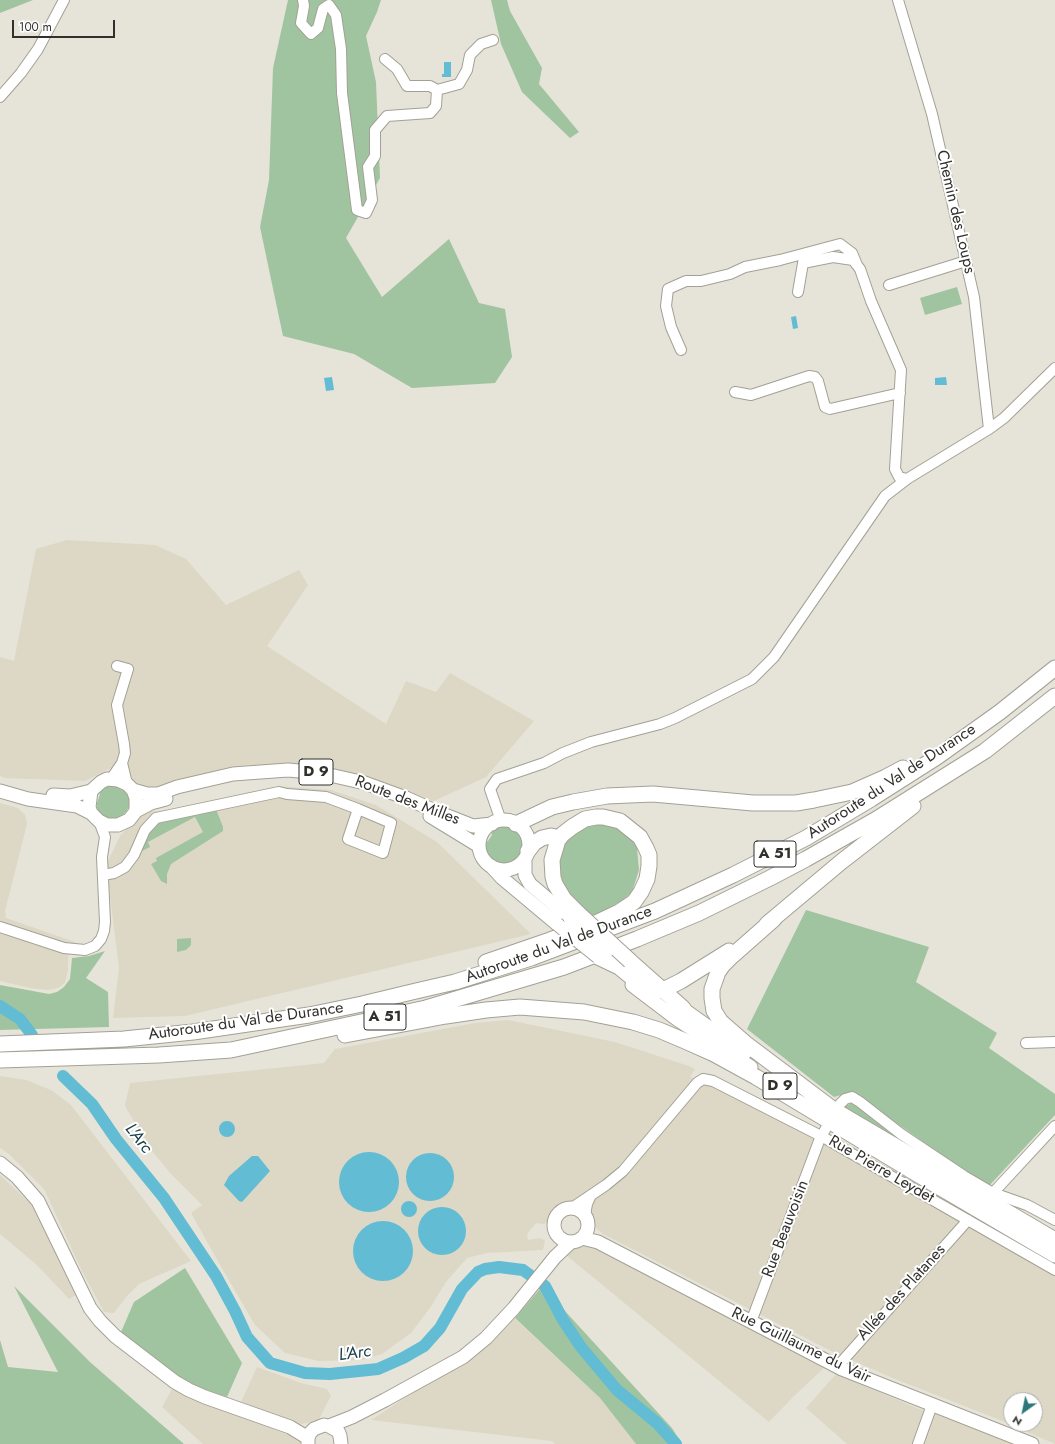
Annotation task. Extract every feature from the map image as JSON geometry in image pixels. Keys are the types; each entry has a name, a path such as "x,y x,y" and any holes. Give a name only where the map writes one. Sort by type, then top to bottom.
{"highway":[{"name":"Autoroute du Val de Durance","path":"7,1044 124,1039 265,1022 342,1009 454,982 531,958 655,911 733,876 806,838 937,757 1000,712 1055,668"},
{"name":"Autoroute du Val de Durance","path":"0,1060 159,1055 231,1050 426,1008 549,972 637,939 735,896 806,860 888,812 985,750 1055,696"},
{"path":"503,823 552,807 607,796 653,794 753,803 802,802 832,797 852,792 886,778 1000,712"},
{"path":"837,1107 729,1030 717,1017 714,1011 712,989 714,980 723,965 774,919 847,858 985,750"},
{"path":"265,1022 392,990 499,958 598,922 627,908 638,897 644,886 648,873 649,855 640,836 625,824 608,817 591,818 572,827 560,838 553,856 552,865 555,884 574,916 622,965 660,990 683,1008"},
{"path":"527,855 534,843 542,838 551,836 560,838"},
{"path":"660,990 681,982 774,919"},
{"path":"598,957 622,965"},
{"path":"231,1050 346,1035 446,1016 499,1008 535,1007 615,1017 659,1030 714,1054 756,1077 918,1174"},
{"name":"D 9","path":"837,1107 1055,1240"},
{"name":"D 9","path":"918,1174 1055,1255"}],"main road":[{"name":"Route des Milles","path":"132,790 147,794 158,794 177,787 233,774 288,770 321,773 366,783 473,826 503,823"},
{"name":"Route des Milles","path":"136,811 151,803 256,777 291,775 322,778 367,789 405,804 434,818 479,846"},
{"path":"0,783 26,790 70,796 91,791 101,782 111,778 118,780 132,790 137,803 136,811 129,820 118,825 107,825 77,806 28,799 0,791"},
{"path":"91,791 89,802 95,817"},
{"path":"574,916 530,884 525,876 529,843 522,828 503,823 482,833 479,846 485,861 502,878 598,957"},
{"path":"491,866 506,870 513,868 520,865 527,855"},
{"name":"D 9","path":"622,965 644,995 678,1020 918,1174"},
{"name":"D 9","path":"683,1008 732,1044 837,1107"},
{"path":"0,1163 17,1177 38,1201 90,1308 115,1336 175,1382 189,1390 290,1427 310,1437 324,1425 329,1426 338,1431 341,1440"},
{"path":"329,1426 352,1417 448,1366 463,1357 486,1338 581,1230 581,1211 572,1208 561,1210 554,1219 553,1227 561,1240 581,1230"},
{"name":"Rue Guillaume du Vair","path":"581,1230 598,1242 836,1367 1032,1444"},
{"path":"554,1259 558,1245 558,1236"},
{"path":"341,1440 352,1417"}],"street":[{"path":"0,97 21,73 38,49 64,0"},
{"path":"302,0 304,6 301,24 311,34 318,28 323,9 329,5 336,15 341,49 342,93 357,210 366,213 372,200 368,167 375,156 375,130 387,116 430,113 436,106 437,90"},
{"name":"Chemin des Loups","path":"898,0 932,114 974,297 989,429"},
{"path":"385,59 397,69 406,86 430,86 437,90 459,84 467,70 470,55 481,44 493,40"},
{"path":"681,350 671,327 666,306 668,289 686,282 701,281 730,274 745,267 780,260 840,244 852,253 857,266"},
{"path":"798,292 803,263 833,257 853,260 860,269 871,301 901,370 895,470 899,477 907,479"},
{"path":"889,285 966,261"},
{"path":"503,823 490,789 497,779 513,772 544,763 563,753 591,742 660,724 675,718 752,679 774,657 885,496 907,479 989,429 1004,418 1055,368"},
{"path":"735,392 751,395 809,376 815,377 818,381 825,407 830,409 900,393"},
{"path":"111,778 122,763 125,753 117,705 128,669 117,666"},
{"path":"122,763 132,790"},
{"path":"103,875 114,873 125,868 134,856 145,830 156,818 279,792 326,797 358,809 391,823 383,854 348,839 358,809"},
{"path":"0,927 64,948 85,950 95,946 101,939 105,922 102,857 105,837 95,817"},
{"path":"105,837 118,825"},
{"path":"1026,1043 1055,1042"},
{"name":"Rue Pierre Leydet","path":"591,1195 623,1171 697,1083 703,1079 713,1081 823,1132 968,1220 1055,1270"},
{"path":"837,1107 845,1099 852,1097 901,1134 993,1192 1027,1205 1055,1220"},
{"path":"993,1192 1055,1126"},
{"name":"Rue Beauvoisin","path":"751,1322 823,1132"},
{"path":"572,1208 591,1195"},
{"path":"581,1230 587,1204 591,1195"},
{"name":"Allée des Platanes","path":"836,1367 968,1220"},
{"path":"918,1444 932,1405"}],"shaded area":[{"path":"67,540 155,545 186,559 226,605 299,570 308,585 267,646 386,724 406,681 436,692 450,673 534,721 486,777 434,801 320,764 235,766 146,789 136,786 129,779 111,768 85,781 5,778 0,776 0,657 14,661 36,549"},
{"path":"277,786 331,790 376,805 437,842 531,934 185,1016 113,1018 119,968 107,863 120,836 144,811 162,811"},
{"path":"0,803 18,808 25,815 27,824 5,911 6,918 75,942 68,956 68,970 65,982 60,987 54,989 47,990 30,988 0,981"},
{"path":"508,1020 615,1042 695,1069 690,1077 710,1083 828,1147 874,1170 1055,1273 1055,1444 1027,1432 1043,1432 1043,1392 1003,1392 1003,1421 895,1379 831,1351 603,1234 591,1224 588,1212 571,1202 561,1205 547,1223 536,1223 527,1234 528,1240 539,1238 545,1240 543,1250 487,1253 467,1258 446,1282 430,1308 411,1333 382,1354 361,1360 319,1361 285,1353 255,1325 220,1265 191,1213 202,1205 170,1173 148,1146 125,1106 130,1083 324,1063 335,1049 475,1023"},
{"path":"0,1076 26,1080 51,1090 71,1105 191,1261 139,1284 127,1296 114,1313 104,1312 82,1271 44,1189 9,1154 0,1148"},
{"path":"0,1175 30,1203 38,1214 76,1295 69,1299 37,1265 0,1234"},
{"path":"574,1245 591,1245 791,1348 824,1368 769,1422 566,1255"},
{"path":"513,1317 600,1398 636,1444 555,1444 552,1441 371,1420 476,1352"},
{"path":"257,1367 301,1383 327,1389 331,1396 318,1421 301,1424 241,1402"},
{"path":"836,1374 919,1409 943,1416 1014,1444 847,1444 806,1408"},
{"path":"172,1389 301,1440 302,1444 203,1444 162,1407"}],"green space":[{"path":"0,0 33,0 0,13"},
{"path":"288,0 381,0 366,36 376,82 380,178 346,238 382,297 449,239 479,303 505,309 512,357 495,383 412,388 354,354 283,336 260,227 269,180 273,68"},
{"path":"491,0 507,0 510,11 542,68 539,84 579,132 570,138 522,92 501,44"},
{"path":"957,287 962,304 925,315 920,298"},
{"path":"110,786 120,788 126,793 130,805 121,817 115,820 103,816 99,813 97,808 99,793 104,788"},
{"path":"216,809 223,827 223,831 171,864 167,874 167,884 161,881 151,864 157,861 156,858 203,832 195,817 148,842 150,847 142,851 141,849 143,842 152,828 156,823"},
{"path":"606,824 616,826 634,839 637,848 639,870 632,892 623,900 592,917 569,898 559,879 559,855 563,844 569,836 588,825"},
{"path":"503,827 509,827 515,830 522,840 523,847 522,853 514,862 508,865 496,863 487,854 485,848 485,842 488,841 492,835 491,831"},
{"path":"806,910 929,947 916,982 997,1033 989,1048 1055,1094 1055,1115 988,1187 852,1092 834,1097 747,1029"},
{"path":"191,938 191,945 186,950 177,952 177,939"},
{"path":"105,951 86,978 108,992 109,1027 0,1030 0,985 49,994 57,992 64,987 70,979 72,958 89,956"},
{"path":"852,1103 857,1105 961,1178 843,1107"},
{"path":"185,1268 242,1363 227,1397 187,1384 121,1332 134,1302"},
{"path":"545,1283 565,1311 672,1428 682,1444 636,1444 600,1398 515,1318"},
{"path":"14,1286 90,1362 184,1444 0,1444 0,1340 8,1367 58,1372"}],"water":[{"path":"444,62 451,62 451,77 442,77 442,74 444,74"},
{"path":"796,316 798,328 793,329 791,317"},
{"path":"332,377 334,390 326,391 324,378"},
{"path":"946,377 947,385 935,385 935,378"},
{"path":"224,1121 230,1121 235,1126 233,1135 230,1137 224,1137 219,1132 219,1126"},
{"path":"369,1152 386,1157 394,1165 399,1182 394,1199 386,1207 369,1212 352,1207 344,1199 339,1182 344,1165 352,1157"},
{"path":"430,1153 439,1155 447,1160 452,1168 454,1177 452,1186 447,1194 439,1199 430,1201 421,1199 413,1194 408,1186 406,1177 408,1168 413,1160 421,1155"},
{"path":"252,1156 258,1156 270,1171 242,1202 239,1201 224,1185 229,1176"},
{"path":"409,1201 416,1206 417,1209 412,1216 409,1217 402,1212 401,1209 406,1202"},
{"path":"442,1207 451,1209 459,1214 464,1222 466,1231 464,1240 459,1248 451,1253 442,1255 433,1253 425,1248 420,1240 418,1231 420,1222 425,1214 433,1209"},
{"path":"383,1221 400,1226 408,1234 413,1251 408,1268 400,1276 383,1281 366,1276 358,1268 353,1251 358,1234 366,1226"}],"waterway":[{"name":"L'Arc","path":"0,1006 20,1019 32,1035"},
{"name":"L'Arc","path":"63,1076 92,1104 116,1139 164,1198 216,1276 247,1337 270,1363 305,1373 330,1374 378,1369 403,1358 424,1346 440,1328 462,1289 478,1272 485,1269 499,1267 523,1270 545,1286 563,1320 581,1347 617,1390 657,1423 676,1444"}]}
